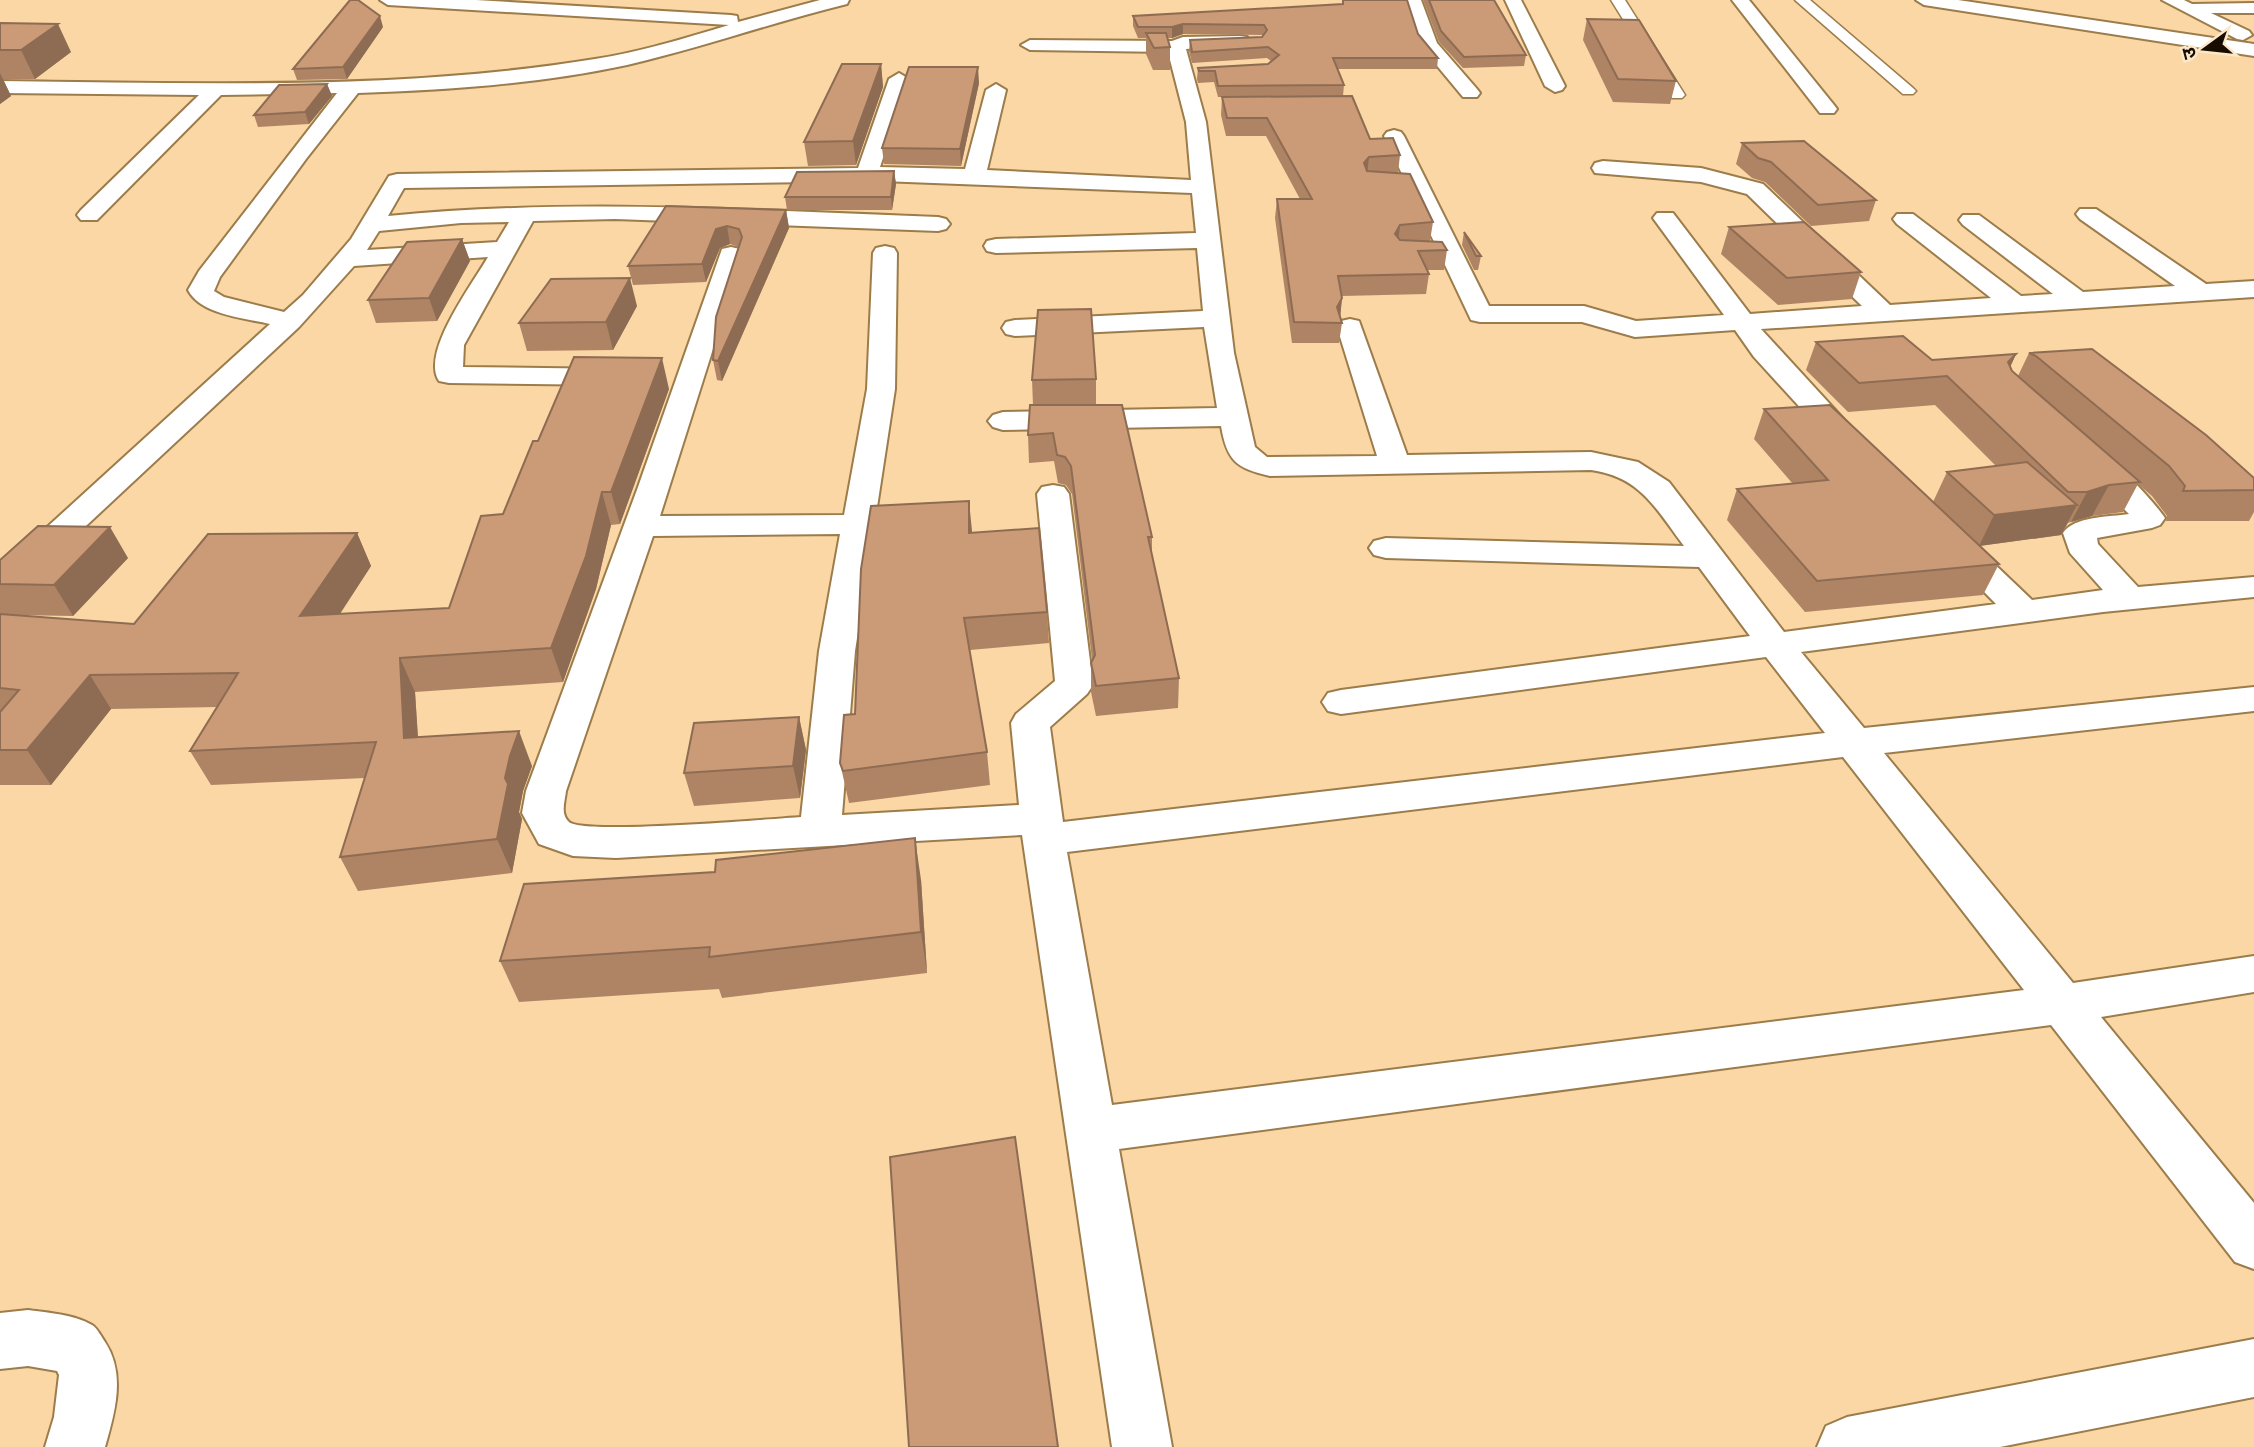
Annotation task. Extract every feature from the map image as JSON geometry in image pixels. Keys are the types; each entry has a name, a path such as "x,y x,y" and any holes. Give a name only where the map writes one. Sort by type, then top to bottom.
{"street":[{"path":"388,0 761,21"},
{"path":"0,87 352,87 446,81 629,59 841,0"},
{"path":"1413,0 1428,44 1470,93"},
{"path":"1513,0 1555,86"},
{"path":"1741,0 1828,110"},
{"path":"1924,0 2254,50"},
{"path":"2170,0 2250,36"},
{"path":"2188,8 2254,8"},
{"path":"1255,41 1183,42 1205,106 1203,187 1208,240 1217,318 1240,448 1255,464 1270,467 1591,461 1622,465 1640,473 1658,489 1852,743 2254,1244"},
{"path":"1030,45 1189,64"},
{"path":"867,174 899,79"},
{"path":"290,321 215,302 204,296 201,290 208,276 298,154 352,87"},
{"path":"89,215 217,88"},
{"path":"974,176 996,90"},
{"path":"1394,136 1417,183 1439,252 1480,314 1584,314 1635,329 2254,289"},
{"path":"1603,168 1717,178 1740,182 1755,189 1885,314"},
{"path":"0,588 290,321 348,259 397,181 867,174 974,176 1203,187"},
{"path":"1389,183 1417,183"},
{"path":"371,225 461,216 615,212 938,224"},
{"path":"525,214 450,345 449,374 636,377"},
{"path":"2088,214 2200,292"},
{"path":"1665,218 1764,351 1824,418 1873,466"},
{"path":"1905,219 2016,304"},
{"path":"1971,220 2077,300"},
{"path":"996,246 1208,240"},
{"path":"348,259 504,249"},
{"path":"820,832 837,651 881,389 886,253"},
{"path":"731,254 678,378 641,526 546,791 543,813 554,833 573,841 616,843 820,832 1043,830 2254,699"},
{"path":"1016,328 1217,318"},
{"path":"1350,327 1395,464"},
{"path":"1003,421 1233,417"},
{"path":"2070,444 2139,505 2149,518 2136,523 2096,527 2079,533 2082,546 2129,598"},
{"path":"1053,494 1074,685 1030,723 1043,830 1142,1447"},
{"path":"641,526 857,525 912,522"},
{"path":"1933,524 2023,611"},
{"path":"1386,548 1709,557"},
{"path":"1341,702 1773,642 2129,598 2254,587"},
{"path":"1091,1130 2064,1004 2254,974"},
{"path":"0,1341 28,1338 74,1346 89,1370 83,1418 75,1447"},
{"path":"1847,1447 2254,1368"}],"lane":[{"path":"1618,0 1677,95"},
{"path":"1801,0 1908,91"}],"building":[{"path":"350,0 358,0 380,16 343,67 293,69"},
{"path":"1343,0 1407,0 1418,34 1438,58 1333,58 1344,85 1218,86 1215,71 1199,71 1198,68 1268,64 1279,55 1268,47 1192,52 1190,40 1262,37 1267,30 1264,25 1183,24 1172,27 1138,27 1133,16 1343,4"},
{"path":"1429,0 1494,0 1526,55 1464,57 1441,31"},
{"path":"1587,19 1639,20 1676,81 1618,79"},
{"path":"0,23 58,24 21,50 0,50"},
{"path":"1146,33 1166,33 1170,47 1154,48"},
{"path":"842,64 881,64 853,141 804,142"},
{"path":"909,67 978,67 960,149 882,148"},
{"path":"327,84 305,112 254,115 279,85"},
{"path":"1352,96 1370,139 1393,138 1400,155 1369,157 1364,163 1367,171 1410,174 1433,222 1400,225 1395,234 1400,240 1442,242 1447,250 1418,251 1429,274 1338,276 1342,298 1337,307 1342,323 1294,322 1277,199 1312,199 1267,118 1227,118 1222,97"},
{"path":"1804,141 1876,200 1818,205 1771,162 1758,158 1742,143"},
{"path":"894,171 891,197 785,197 797,172"},
{"path":"666,206 786,210 718,361 713,360 716,317 742,237 739,229 727,226 716,229 702,264 628,266"},
{"path":"1804,222 1861,272 1787,278 1729,227"},
{"path":"1464,232 1481,256 1476,256"},
{"path":"462,239 429,298 368,300 407,242"},
{"path":"630,278 606,322 519,323 551,279"},
{"path":"1091,309 1096,379 1032,380 1038,310"},
{"path":"1903,336 1932,360 2016,354 2008,362 2012,371 2140,482 2109,485 2087,492 2068,492 1947,376 1859,383 1816,342"},
{"path":"2092,349 2206,435 2254,478 2254,490 2183,491 2185,486 2169,466 2029,353"},
{"path":"574,357 662,358 611,492 602,492 586,556 551,648 400,658 404,738 519,731 505,778 508,784 497,839 340,857 376,742 190,751 238,673 90,675 27,750 0,750 0,712 19,690 0,688 0,614 134,624 208,534 357,533 300,616 449,608 481,516 503,514 533,441 538,441"},
{"path":"1030,405 1122,405 1152,537 1148,537 1179,678 1096,686 1091,663 1095,655 1071,466 1065,457 1057,455 1053,433 1028,435"},
{"path":"1830,405 1999,564 1817,581 1737,489 1828,480 1764,409"},
{"path":"2027,462 2077,505 1994,515 1947,472"},
{"path":"969,501 969,533 1039,528 1047,612 964,618 987,752 843,771 840,763 844,715 855,714 861,569 871,506"},
{"path":"38,526 110,527 54,585 0,584 0,560"},
{"path":"799,717 793,766 684,773 694,723"},
{"path":"915,838 921,932 709,957 710,947 500,961 524,884 715,872 716,860"},
{"path":"1015,1137 1058,1447 909,1447 890,1157"}]}
